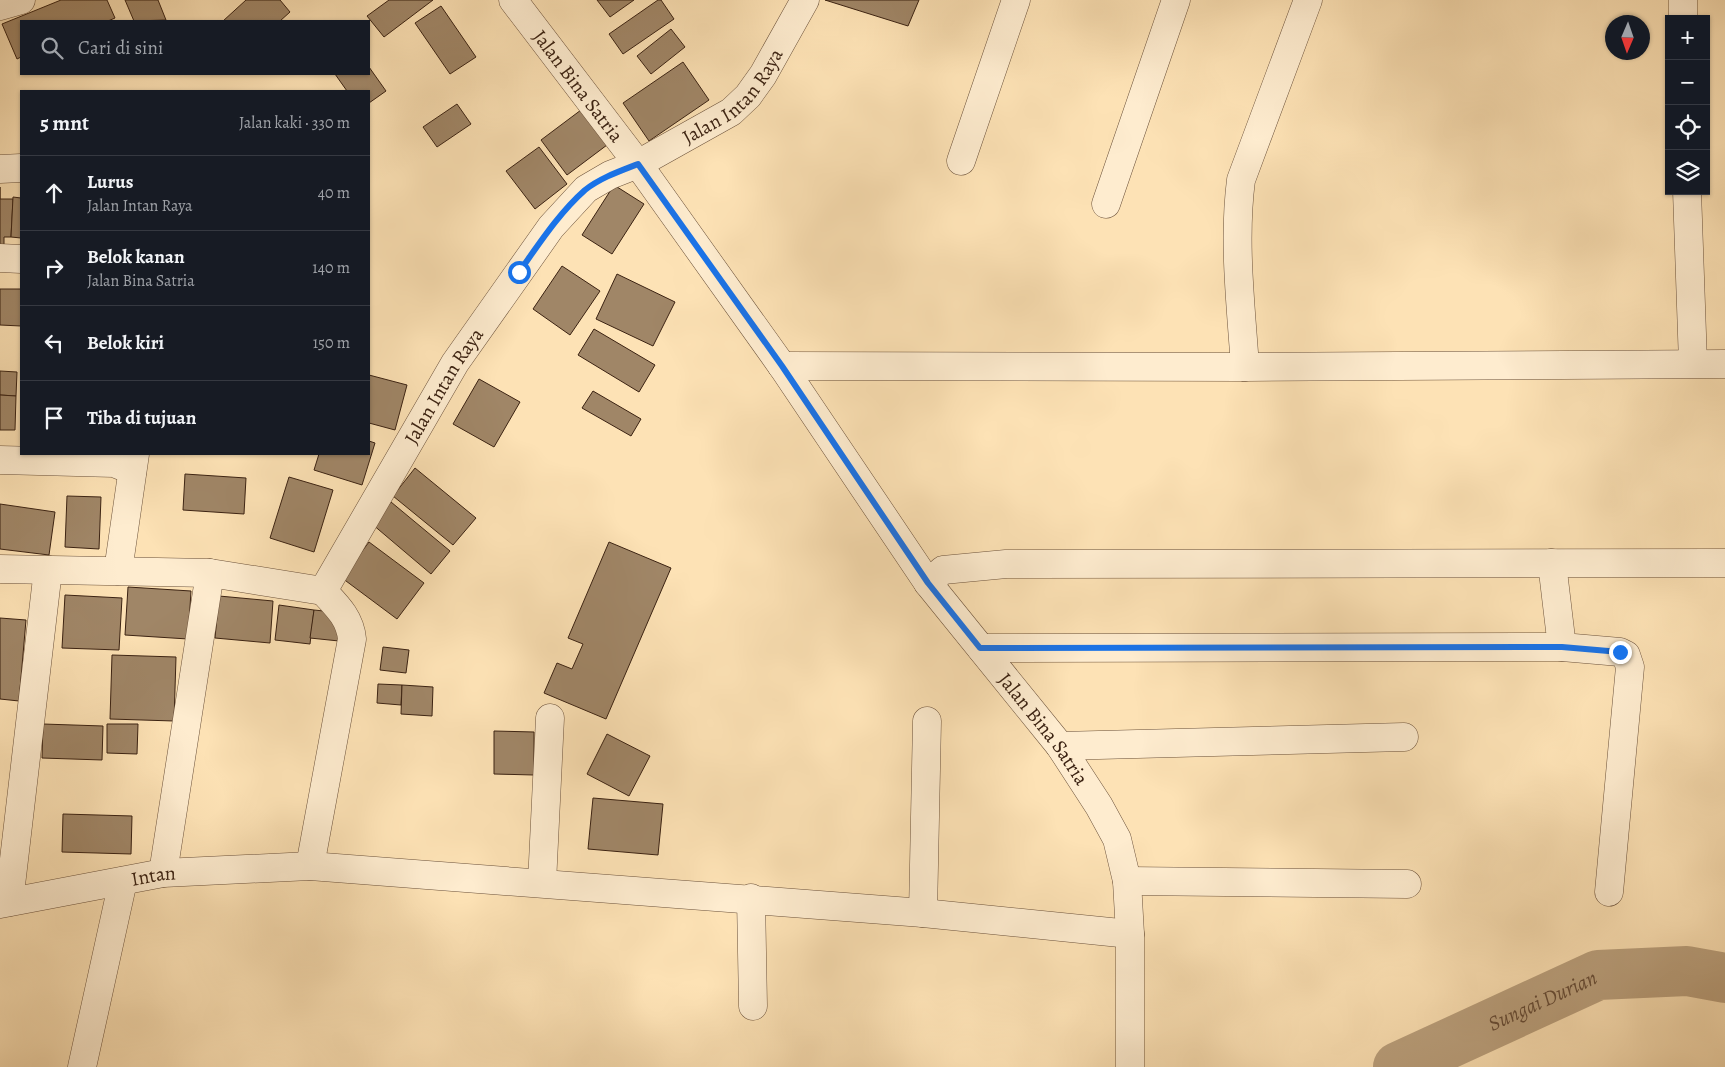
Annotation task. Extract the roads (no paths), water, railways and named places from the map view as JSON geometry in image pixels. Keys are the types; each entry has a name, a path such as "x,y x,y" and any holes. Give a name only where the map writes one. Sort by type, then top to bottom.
{"street":[{"path":"0,6 21,0"},
{"name":"Jalan Bina Satria","path":"513,0 638,164 782,366 928,583 1060,746 1099,806 1116,839 1127,881 1130,934 1130,1067"},
{"name":"Jalan Intan Raya","path":"322,591 455,363 546,235 586,190 610,175 638,164 731,112 748,96 763,75 805,0"},
{"path":"961,161 1016,0"},
{"path":"1106,204 1176,0"},
{"path":"1245,367 1237,209 1241,180 1308,0"},
{"path":"1683,0 1683,15"},
{"path":"0,169 20,168"},
{"path":"1688,195 1693,363"},
{"path":"0,258 20,259"},
{"path":"782,366 1245,367 1725,364"},
{"path":"0,460 114,463 129,468 134,463"},
{"path":"118,571 134,463"},
{"path":"1552,563 1562,647"},
{"path":"928,583 943,570 1006,564 1725,563"},
{"path":"0,569 210,574 322,591 344,614 351,627 352,639 310,866"},
{"path":"5,903 48,570"},
{"path":"163,873 210,574"},
{"path":"980,648 1562,647 1626,654 1629,660 1610,892"},
{"path":"542,883 550,718"},
{"path":"923,913 927,721"},
{"path":"1060,746 1404,736"},
{"name":"Intan","path":"5,903 163,873 310,866 751,898 1130,934"},
{"path":"82,1067 123,880"},
{"path":"1127,881 1407,884"},
{"path":"751,898 753,1006"}],"waterway":[{"name":"Sungai Durian","path":"1398,1067 1598,975 1687,971 1725,978"}]}
